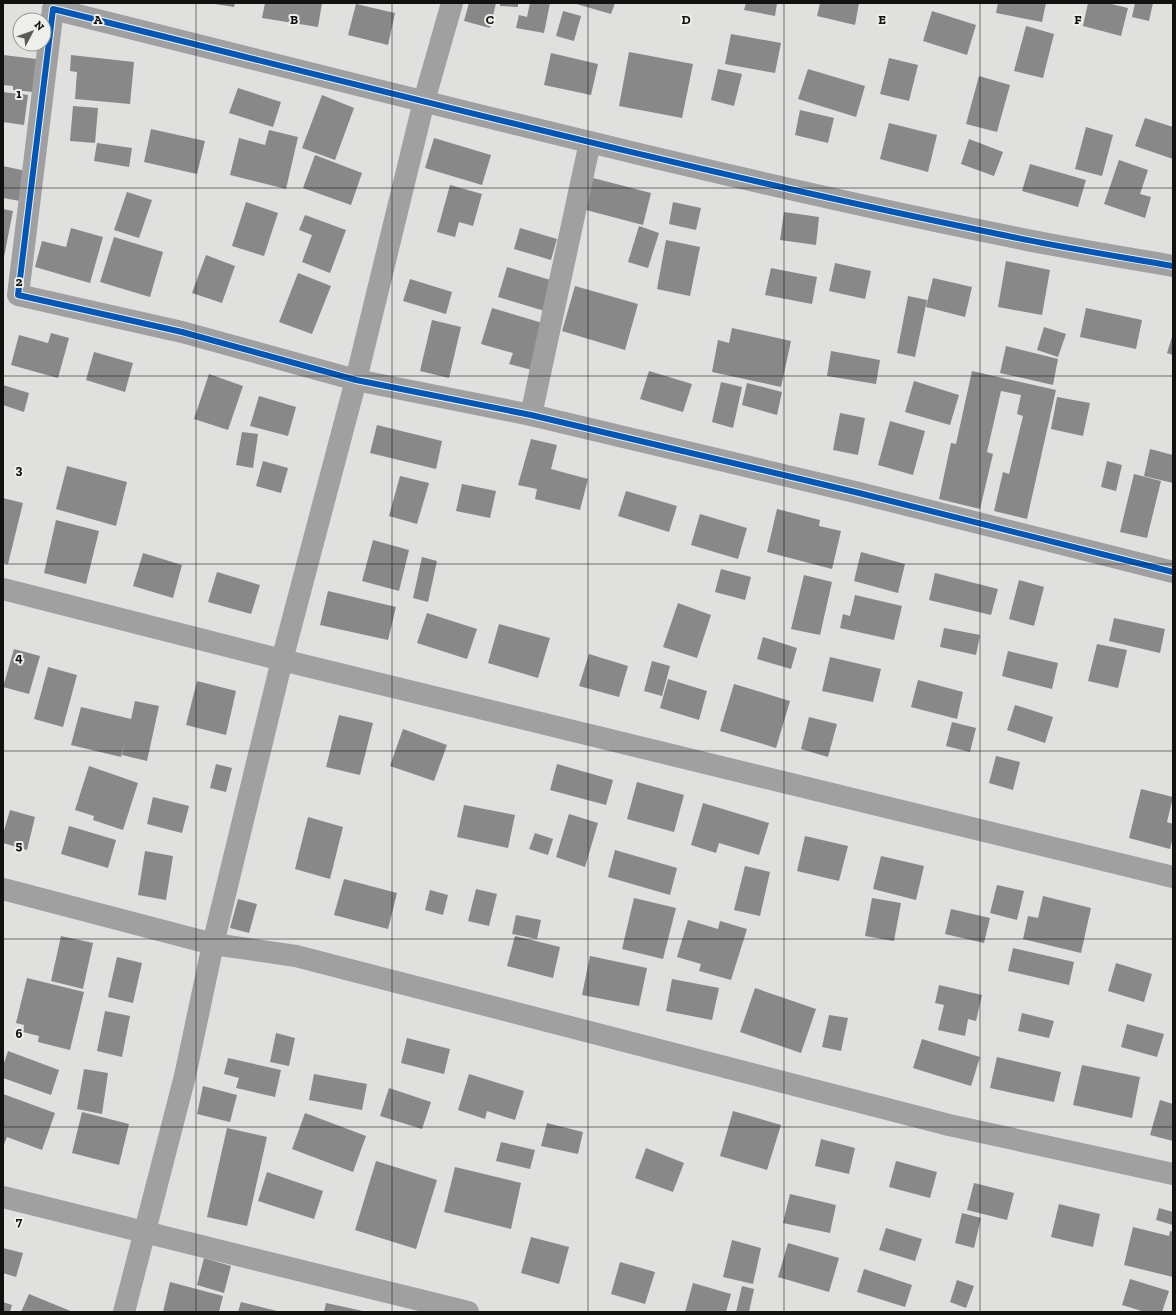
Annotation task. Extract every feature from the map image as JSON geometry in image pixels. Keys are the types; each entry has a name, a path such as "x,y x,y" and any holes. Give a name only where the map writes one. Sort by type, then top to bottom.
{"street":[{"path":"124,1312 185,1076 213,944 282,660 356,380 424,101 452,3"},
{"path":"1173,266 1004,236 761,182 590,142 54,9 18,295 182,332 356,380 531,415 859,493 1173,572"},
{"path":"531,415 590,142"},
{"path":"3,589 282,660 1173,877"},
{"path":"3,889 213,944 296,956 950,1125 1173,1174"},
{"path":"3,1197 468,1312"}],"building":[{"path":"208,3 235,3 234,7"},
{"path":"265,3 322,3 318,27 262,18"},
{"path":"469,3 496,3 490,28 464,21"},
{"path":"500,3 518,3 518,7 500,6"},
{"path":"530,3 550,3 544,33 516,28 519,15 527,17"},
{"path":"573,3 615,3 611,14"},
{"path":"746,3 777,3 775,16 744,10"},
{"path":"820,3 859,3 855,25 817,16"},
{"path":"998,3 1046,3 1042,22 996,13"},
{"path":"1088,3 1107,3 1128,8 1121,36 1083,26"},
{"path":"1135,3 1153,3 1149,21 1132,17"},
{"path":"356,4 395,13 388,45 348,35"},
{"path":"563,11 581,16 574,41 556,36"},
{"path":"932,11 976,25 967,55 923,41"},
{"path":"1026,26 1054,34 1043,78 1014,71"},
{"path":"731,34 781,43 775,73 725,64"},
{"path":"629,52 693,64 682,118 619,106"},
{"path":"551,53 598,64 591,95 544,85"},
{"path":"3,55 37,59 33,92 13,90 13,86 3,85"},
{"path":"71,55 134,62 130,104 75,99 77,72 70,71"},
{"path":"889,58 918,65 909,101 880,94"},
{"path":"718,69 742,74 734,106 711,100"},
{"path":"808,69 865,86 856,117 798,99"},
{"path":"979,76 1010,85 997,132 966,124"},
{"path":"238,88 281,102 273,127 229,113"},
{"path":"3,92 28,95 24,125 3,122"},
{"path":"322,95 354,108 335,160 302,148"},
{"path":"73,106 98,108 95,143 70,141"},
{"path":"800,110 834,118 828,143 795,135"},
{"path":"1145,118 1173,127 1173,159 1135,146"},
{"path":"889,123 937,135 928,172 880,159"},
{"path":"1086,127 1113,135 1102,176 1075,169"},
{"path":"151,129 205,141 197,174 144,162"},
{"path":"269,130 298,137 286,189 230,175 239,138 265,145"},
{"path":"434,138 491,155 482,185 425,168"},
{"path":"969,139 1003,152 994,176 961,164"},
{"path":"97,143 132,148 129,167 94,161"},
{"path":"315,155 362,173 351,205 303,188"},
{"path":"1119,160 1148,170 1140,194 1151,197 1145,218 1104,204"},
{"path":"1030,164 1086,180 1078,207 1022,191"},
{"path":"3,166 26,171 20,201 3,198"},
{"path":"593,178 651,193 643,225 586,210"},
{"path":"450,185 482,194 473,226 459,222 455,237 437,232"},
{"path":"127,192 152,200 139,238 114,230"},
{"path":"246,202 278,213 264,256 232,246"},
{"path":"673,202 701,208 696,230 669,224"},
{"path":"3,209 13,211 4,257 3,257"},
{"path":"784,212 819,217 816,245 780,240"},
{"path":"305,215 346,230 330,273 302,262 312,235 299,230"},
{"path":"639,226 659,233 648,268 628,262"},
{"path":"71,228 103,237 90,283 35,267 42,241 66,247"},
{"path":"520,228 557,239 551,260 514,249"},
{"path":"114,237 163,252 150,297 100,282"},
{"path":"666,240 700,247 690,296 657,289"},
{"path":"206,255 235,266 222,303 192,293"},
{"path":"1006,261 1050,270 1042,315 998,307"},
{"path":"835,263 871,271 865,299 829,291"},
{"path":"507,267 557,282 548,312 498,297"},
{"path":"771,268 817,277 812,304 765,295"},
{"path":"298,273 331,286 312,334 279,322"},
{"path":"933,278 972,287 965,317 926,307"},
{"path":"410,279 452,292 446,314 403,301"},
{"path":"575,286 638,304 625,350 562,331"},
{"path":"908,296 927,300 915,357 897,353"},
{"path":"492,308 546,324 532,370 509,364 513,353 481,344"},
{"path":"1086,308 1142,320 1136,349 1080,337"},
{"path":"432,320 461,327 449,378 420,371"},
{"path":"1044,327 1066,334 1058,357 1037,350"},
{"path":"732,328 791,341 781,387 712,372 718,340 729,343"},
{"path":"51,333 69,338 58,378 11,365 19,335 48,343"},
{"path":"1173,334 1173,355 1167,353"},
{"path":"1006,346 1058,359 1053,385 1000,373"},
{"path":"831,351 880,360 876,384 827,376"},
{"path":"94,352 133,363 125,392 86,380"},
{"path":"649,371 692,384 683,412 640,399"},
{"path":"972,371 1056,390 1027,519 994,511 1003,472 1009,474 1023,416 1017,414 1021,395 1001,391 987,452 993,454 980,509 939,499 951,443 956,444"},
{"path":"209,374 243,386 228,430 194,419"},
{"path":"914,381 959,395 950,425 905,412"},
{"path":"721,382 742,387 733,428 712,422"},
{"path":"747,383 782,392 777,415 742,405"},
{"path":"3,385 29,393 24,412 3,405"},
{"path":"259,396 296,407 288,436 250,426"},
{"path":"1057,397 1090,403 1083,436 1051,429"},
{"path":"840,413 865,418 858,455 833,450"},
{"path":"890,421 925,431 913,475 878,465"},
{"path":"377,425 442,441 436,469 370,453"},
{"path":"242,432 258,434 253,468 236,465"},
{"path":"531,439 557,445 551,469 588,479 580,510 535,499 537,489 518,485"},
{"path":"1150,449 1173,455 1173,483 1144,476"},
{"path":"263,461 288,468 281,493 256,486"},
{"path":"1107,461 1122,465 1116,491 1101,487"},
{"path":"67,466 127,482 116,526 56,509"},
{"path":"1134,474 1161,481 1147,538 1120,532"},
{"path":"400,476 429,483 417,524 389,516"},
{"path":"462,484 496,491 490,518 456,511"},
{"path":"626,491 677,506 669,532 618,516"},
{"path":"3,498 23,503 8,564 3,563"},
{"path":"777,509 820,520 819,526 841,531 832,569 767,552"},
{"path":"700,514 747,528 738,559 691,545"},
{"path":"56,520 99,531 86,584 44,573"},
{"path":"373,540 409,550 399,591 362,581"},
{"path":"861,552 905,564 898,593 854,581"},
{"path":"143,553 182,565 173,598 133,586"},
{"path":"422,557 437,561 428,602 413,598"},
{"path":"721,569 751,577 745,600 715,592"},
{"path":"217,572 260,585 251,614 208,602"},
{"path":"935,573 998,589 991,615 929,600"},
{"path":"804,575 832,582 820,635 791,629"},
{"path":"1019,580 1044,587 1034,626 1009,619"},
{"path":"328,591 396,607 388,640 320,625"},
{"path":"855,595 902,606 894,640 840,628 843,614 850,616"},
{"path":"678,603 711,615 697,658 663,647"},
{"path":"427,613 477,629 467,659 417,643"},
{"path":"1114,618 1165,629 1160,653 1109,641"},
{"path":"499,624 550,638 538,678 488,663"},
{"path":"944,628 980,635 976,655 940,647"},
{"path":"763,637 797,648 791,669 757,659"},
{"path":"1097,644 1127,650 1118,688 1088,681"},
{"path":"14,649 40,656 29,694 3,687"},
{"path":"1008,651 1058,663 1052,689 1002,676"},
{"path":"589,654 628,666 619,697 579,686"},
{"path":"830,657 881,669 873,702 822,691"},
{"path":"652,661 670,666 662,696 644,691"},
{"path":"48,667 77,675 63,727 34,719"},
{"path":"668,679 707,691 699,720 660,708"},
{"path":"918,680 963,692 957,719 911,707"},
{"path":"197,681 236,691 226,735 186,725"},
{"path":"734,684 790,701 776,748 720,731"},
{"path":"135,701 159,706 147,761 122,755 125,741 121,757 71,745 81,707 131,719"},
{"path":"1015,705 1053,717 1045,743 1007,730"},
{"path":"339,715 373,723 360,775 326,767"},
{"path":"809,717 837,724 828,757 801,749"},
{"path":"952,722 976,728 970,752 946,746"},
{"path":"403,729 447,745 434,781 390,766"},
{"path":"996,756 1020,762 1013,790 989,783"},
{"path":"216,764 232,768 226,792 210,788"},
{"path":"557,764 613,780 606,805 550,790"},
{"path":"89,766 138,783 123,830 93,820 94,816 75,810"},
{"path":"637,782 684,795 674,832 627,819"},
{"path":"1141,789 1173,797 1167,822 1173,824 1173,837 1170,849 1129,838"},
{"path":"153,797 189,806 182,833 147,824"},
{"path":"703,803 769,823 759,855 719,843 716,853 691,845"},
{"path":"464,805 515,815 508,848 457,837"},
{"path":"10,810 35,817 27,850 3,843 3,834"},
{"path":"569,814 598,823 585,867 556,857"},
{"path":"308,817 343,827 330,879 295,869"},
{"path":"69,826 116,840 108,868 61,854"},
{"path":"535,833 553,839 548,855 529,849"},
{"path":"805,836 848,846 839,881 797,871"},
{"path":"615,850 677,868 670,895 608,877"},
{"path":"145,851 173,856 166,900 138,895"},
{"path":"881,856 924,866 916,900 873,889"},
{"path":"745,866 770,872 760,916 734,910"},
{"path":"344,879 397,893 388,929 334,915"},
{"path":"997,885 1024,891 1017,920 990,913"},
{"path":"476,889 497,894 489,926 468,921"},
{"path":"430,890 448,895 443,915 425,910"},
{"path":"1043,896 1091,908 1081,953 1023,939 1028,916 1038,918"},
{"path":"634,898 676,908 663,959 622,949"},
{"path":"872,898 901,903 894,941 865,936"},
{"path":"238,899 257,904 249,933 230,928"},
{"path":"951,909 990,918 984,943 945,934"},
{"path":"516,915 541,920 537,939 512,934"},
{"path":"688,920 718,929 720,921 747,929 731,980 699,971 701,964 677,957"},
{"path":"61,936 93,943 83,989 51,981"},
{"path":"515,936 560,947 553,978 507,966"},
{"path":"1013,948 1074,962 1069,985 1008,971"},
{"path":"590,956 647,968 639,1006 582,995"},
{"path":"117,957 142,963 133,1003 108,997"},
{"path":"1116,963 1152,974 1144,1002 1108,991"},
{"path":"27,978 84,992 70,1050 38,1042 39,1036 23,1032 24,1025 16,1023"},
{"path":"672,979 719,988 712,1020 666,1011"},
{"path":"939,985 982,995 976,1021 968,1019 965,1036 938,1030 944,1005 935,1003"},
{"path":"755,988 816,1009 801,1053 740,1032"},
{"path":"105,1011 130,1016 122,1057 97,1051"},
{"path":"1022,1013 1054,1021 1049,1038 1018,1031"},
{"path":"829,1015 848,1018 841,1051 822,1047"},
{"path":"1127,1024 1164,1034 1157,1057 1121,1047"},
{"path":"276,1033 295,1038 289,1066 270,1062"},
{"path":"407,1038 450,1049 444,1074 401,1063"},
{"path":"922,1039 980,1057 971,1086 913,1068"},
{"path":"8,1051 59,1070 51,1095 3,1078 3,1066"},
{"path":"997,1057 1061,1072 1054,1102 990,1088"},
{"path":"228,1058 281,1070 275,1097 236,1088 239,1078 224,1074"},
{"path":"1082,1065 1140,1077 1132,1118 1073,1105"},
{"path":"84,1069 108,1073 102,1114 77,1109"},
{"path":"314,1074 367,1084 362,1110 309,1100"},
{"path":"469,1074 524,1091 515,1120 487,1111 485,1119 458,1110"},
{"path":"203,1086 237,1095 230,1122 197,1114"},
{"path":"389,1088 431,1102 422,1129 380,1116"},
{"path":"3,1094 55,1113 42,1150 7,1137 3,1147"},
{"path":"1160,1100 1173,1104 1173,1141 1150,1135"},
{"path":"733,1111 781,1125 767,1170 720,1156"},
{"path":"82,1112 129,1124 119,1165 72,1153"},
{"path":"305,1113 366,1136 353,1172 292,1149"},
{"path":"547,1123 583,1132 578,1154 541,1146"},
{"path":"227,1128 267,1137 247,1226 207,1217"},
{"path":"821,1139 855,1148 849,1174 815,1166"},
{"path":"501,1142 535,1150 530,1169 496,1161"},
{"path":"646,1148 684,1163 673,1192 635,1178"},
{"path":"376,1161 437,1180 416,1249 355,1230"},
{"path":"896,1161 937,1172 930,1198 889,1187"},
{"path":"455,1167 521,1183 511,1229 444,1212"},
{"path":"267,1172 323,1191 314,1219 258,1201"},
{"path":"974,1183 1014,1193 1007,1220 967,1210"},
{"path":"790,1194 836,1205 830,1233 783,1223"},
{"path":"1059,1204 1100,1214 1093,1247 1051,1237"},
{"path":"1159,1208 1173,1212 1173,1225 1156,1220"},
{"path":"962,1213 981,1218 974,1248 955,1243"},
{"path":"1133,1227 1169,1236 1170,1231 1173,1232 1173,1277 1124,1265"},
{"path":"886,1228 922,1239 915,1261 879,1250"},
{"path":"531,1237 569,1247 559,1284 521,1273"},
{"path":"732,1240 761,1248 753,1284 723,1277"},
{"path":"788,1243 839,1258 829,1292 778,1277"},
{"path":"3,1248 23,1253 16,1277 3,1273"},
{"path":"204,1258 231,1266 224,1293 197,1285"},
{"path":"620,1262 655,1272 645,1304 611,1294"},
{"path":"864,1269 912,1285 905,1307 857,1292"},
{"path":"1130,1279 1169,1291 1162,1312 1145,1312 1122,1305"},
{"path":"957,1280 974,1286 966,1308 950,1302"},
{"path":"170,1282 223,1296 219,1312 163,1312"},
{"path":"693,1283 731,1294 726,1312 685,1312"},
{"path":"742,1286 754,1289 749,1312 736,1312"},
{"path":"29,1294 73,1312 21,1312"},
{"path":"3,1302 12,1305 10,1312 3,1312"},
{"path":"241,1302 277,1311 277,1312 238,1312"},
{"path":"326,1303 363,1311 363,1312 324,1312"}],"cycle path":[{"path":"1173,266 1024,239 764,183 527,127 53,9 18,295 182,332 356,380 531,415 859,493 1173,572"}]}
